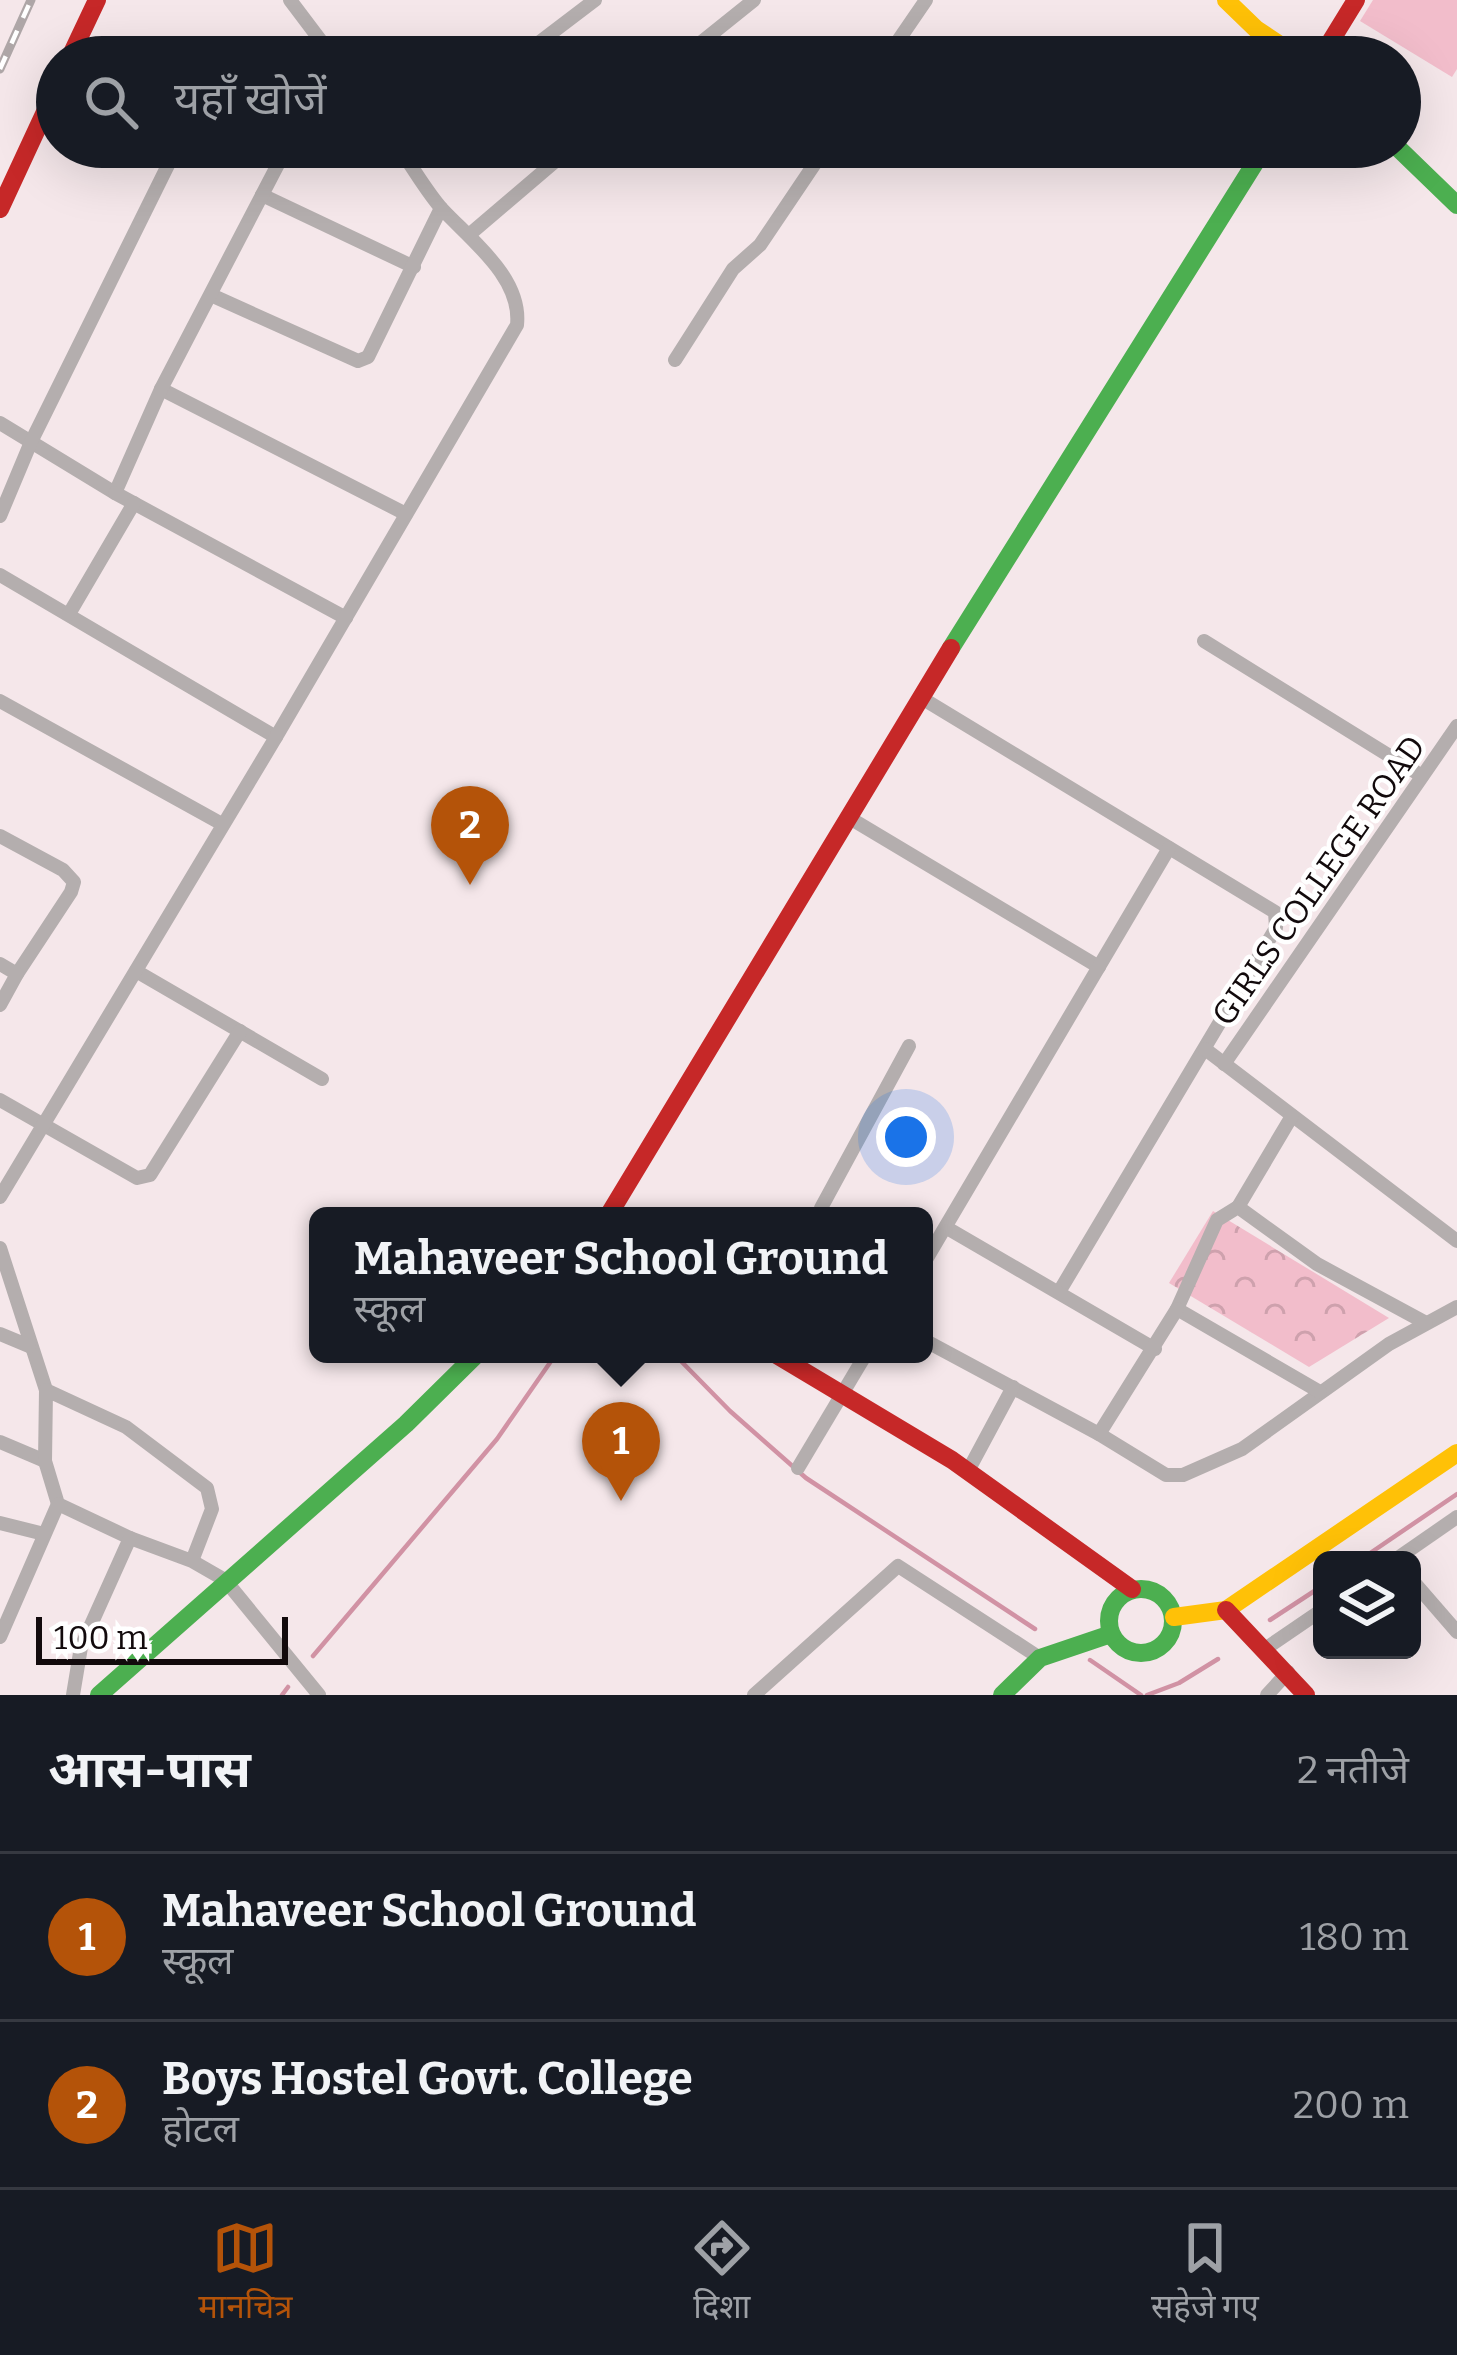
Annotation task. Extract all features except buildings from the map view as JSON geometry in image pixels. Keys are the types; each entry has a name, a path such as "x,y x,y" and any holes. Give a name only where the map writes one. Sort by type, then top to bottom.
{"street":[{"path":"80,36 97,0"},
{"path":"290,0 317,36"},
{"path":"548,36 595,0"},
{"path":"709,36 754,0"},
{"path":"901,36 926,0"},
{"path":"1226,0 1268,36"},
{"path":"1335,36 1356,0"},
{"path":"0,209 36,131"},
{"path":"0,515 31,442 167,168"},
{"path":"115,493 161,389 276,168"},
{"path":"0,1197 517,325 518,299 414,168"},
{"path":"470,234 547,168"},
{"path":"675,360 734,269 760,245 812,168"},
{"path":"613,1207 920,697 1252,168"},
{"path":"1419,168 1457,205"},
{"path":"262,195 414,267"},
{"path":"211,295 358,361 376,349 441,208"},
{"path":"161,389 406,514"},
{"path":"0,423 115,493 346,617"},
{"path":"69,614 134,503"},
{"path":"0,575 276,737"},
{"path":"1204,641 1422,776"},
{"path":"920,697 1275,912 1276,928 1059,1292"},
{"path":"0,701 222,824"},
{"name":"GIRLS COLLEGE ROAD","path":"1224,1064 1457,726"},
{"path":"848,817 1099,968"},
{"path":"0,836 63,870 74,882 0,1004"},
{"path":"933,1249 1168,848"},
{"path":"0,964 17,974"},
{"path":"136,971 322,1079"},
{"path":"0,1100 137,1178 150,1175 240,1031"},
{"path":"822,1207 909,1046"},
{"path":"1205,1049 1457,1241"},
{"path":"1099,1434 1155,1349 1217,1220 1238,1208 1292,1116"},
{"path":"1238,1208 1317,1264 1426,1323"},
{"path":"946,1228 1155,1349"},
{"path":"0,1248 46,1390 45,1461 58,1504 0,1637"},
{"path":"933,1345 1166,1475 1184,1475 1242,1449 1320,1392 1457,1307"},
{"path":"1177,1309 1320,1392"},
{"path":"0,1334 29,1346"},
{"path":"99,1695 406,1424 468,1363"},
{"path":"789,1363 968,1471 1132,1589"},
{"path":"798,1468 860,1363"},
{"path":"968,1471 1013,1388"},
{"path":"46,1390 126,1427 207,1488 212,1508 192,1561"},
{"path":"0,1442 45,1461"},
{"path":"1174,1617 1226,1610 1457,1453"},
{"path":"58,1504 192,1561 225,1580 320,1695"},
{"path":"1408,1551 1457,1517"},
{"path":"0,1523 44,1534"},
{"path":"73,1695 81,1647 130,1538"},
{"path":"754,1695 898,1566 1040,1658"},
{"path":"1143,1588 1163,1597 1174,1617 1170,1636 1155,1651 1135,1653 1111,1634 1108,1623 1114,1602 1132,1589 1143,1588"},
{"path":"1421,1590 1457,1632"},
{"path":"1226,1610 1306,1695"},
{"path":"1265,1648 1313,1616"},
{"path":"1002,1695 1040,1658 1111,1634"},
{"path":"1267,1695 1288,1672"}],"green space":[{"path":"1373,0 1457,0 1457,69 1452,77 1421,58 1421,36 1385,36 1360,21"},
{"path":"1213,1211 1389,1318 1309,1367 1169,1283"}],"waterway":[{"path":"313,1656 497,1439 550,1363"},
{"path":"683,1363 806,1478 1035,1629"},
{"path":"1373,1551 1457,1494"},
{"path":"1270,1620 1313,1592"},
{"path":"1147,1695 1179,1683 1218,1659"},
{"path":"1090,1660 1141,1695"},
{"path":"282,1695 288,1687"}],"railway":[{"path":"0,69 31,0"}],"traffic: fast":[{"path":"951,648 1252,168"},
{"path":"1419,168 1457,205"},
{"path":"99,1695 406,1424 468,1363"},
{"path":"1141,1589 1164,1598 1173,1621 1164,1644 1141,1653 1118,1644 1109,1621 1118,1598 1141,1589"},
{"path":"1002,1695 1040,1658 1111,1634"}],"traffic: slow":[{"path":"1226,0 1266,36"},
{"path":"1174,1617 1226,1610 1457,1453"}],"traffic: jam":[{"path":"80,36 97,0"},
{"path":"1334,36 1356,0"},
{"path":"0,209 36,131"},
{"path":"613,1207 951,648"},
{"path":"790,1363 952,1460 1132,1589"},
{"path":"1226,1610 1306,1695"}],"place":[{"name":"Boys Hostel Govt. College","path":"470,885"},
{"name":"Mahaveer School Ground","path":"621,1501"}]}
